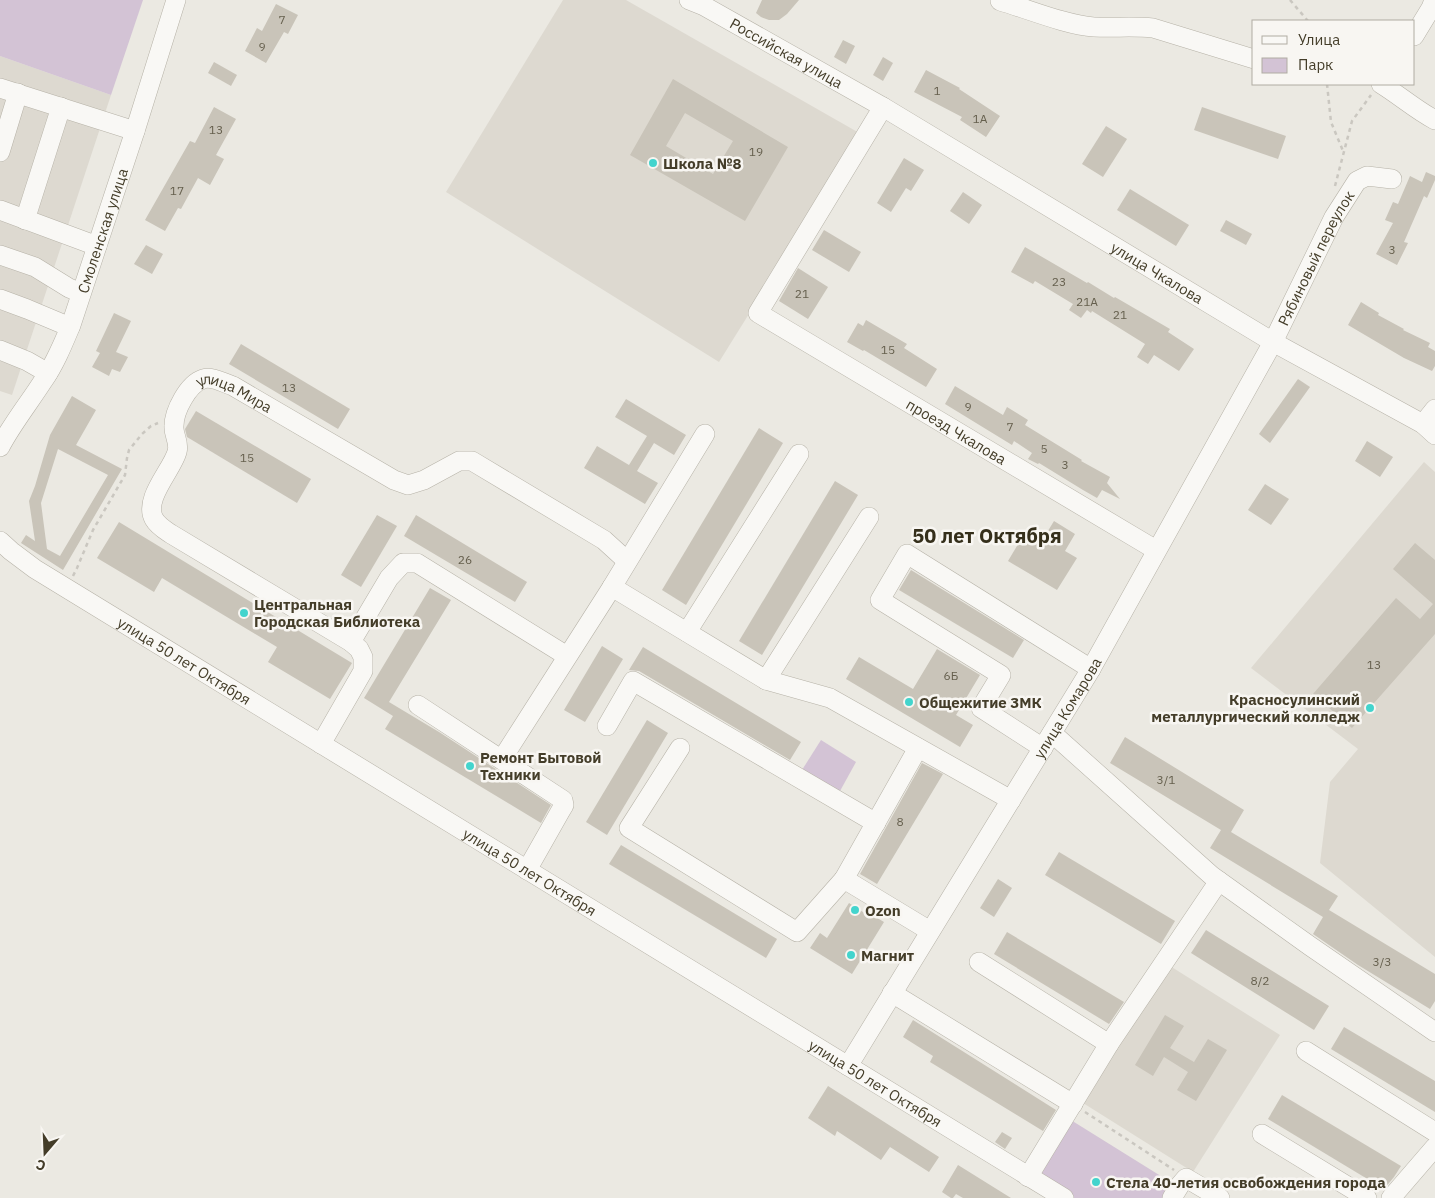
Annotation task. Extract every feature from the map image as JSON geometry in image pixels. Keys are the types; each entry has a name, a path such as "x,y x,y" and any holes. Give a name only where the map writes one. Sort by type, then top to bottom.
{"street":[{"name":"Смоленская улица","path":"0,447 48,373 59,354 70,327 176,0"},
{"name":"Российская улица","path":"689,0 704,6 883,107"},
{"path":"995,0 1094,27 1136,26 1153,28 1252,58"},
{"path":"1415,34 1434,0"},
{"path":"1377,87 1401,91 1425,114 1435,120"},
{"path":"0,152 9,90 135,131"},
{"path":"25,220 61,107"},
{"name":"проезд Чкалова","path":"883,107 758,313 1156,550"},
{"name":"улица Чкалова","path":"883,107 1273,342 1429,429"},
{"name":"Рябиновый переулок","path":"1273,342 1334,217 1357,181 1367,176 1392,179"},
{"path":"0,210 97,246"},
{"path":"0,255 35,267 69,288 82,293"},
{"path":"0,299 27,308 70,327"},
{"name":"улица Комарова","path":"848,1066 1091,669 1273,342"},
{"path":"0,350 27,361 48,373"},
{"name":"улица Мира","path":"174,420 174,416 183,399 194,384 204,378 214,379 233,386 394,480 408,485 424,480 459,461 472,461 604,540 627,562"},
{"path":"1429,429 1435,409"},
{"path":"174,420 174,429 179,446 177,454 155,496 152,509 153,517 158,525 350,642 359,649 363,657 363,671 321,744"},
{"path":"502,759 612,587 705,434"},
{"path":"687,632 799,454"},
{"path":"766,680 868,516"},
{"name":"улица 50 лет Октября","path":"0,541 35,569 65,588 1064,1198"},
{"path":"1091,669 907,554 880,600 1000,675 981,708 1047,741 1219,881 1435,1032"},
{"path":"350,642 389,578 403,563 417,563 567,656"},
{"path":"612,587 766,680 830,698 1011,800"},
{"path":"607,726 633,681 876,823"},
{"path":"418,705 563,800 564,805 527,870"},
{"path":"680,748 629,828 797,932 844,879 918,748"},
{"path":"844,879 930,931"},
{"path":"1028,1177 1109,1044 1219,881"},
{"path":"979,962 1109,1044"},
{"path":"892,993 1073,1104"},
{"path":"1306,1051 1435,1132"},
{"path":"1262,1134 1367,1198"},
{"path":"1391,1198 1435,1147"},
{"path":"1172,1198 1186,1178 1220,1198"}],"path":[{"path":"1290,0 1307,20"},
{"path":"1327,85 1331,122 1344,152"},
{"path":"1335,187 1352,121 1377,87"},
{"path":"65,588 77,568 93,530 125,475 126,458 129,450 151,426 160,422 174,420"},
{"path":"1073,1104 1186,1178"}],"shaded area":[{"name":"Школа №8","path":"563,0 626,0 861,134 719,362 446,192"},
{"path":"0,56 111,95 12,395 0,391"},
{"name":"Красносулинский металлургический колледж","path":"1424,462 1435,472 1435,957 1320,863 1330,782 1358,749 1251,668"},
{"path":"1170,966 1280,1035 1193,1172 1083,1103"}],"green space":[{"path":"0,0 143,0 111,95 0,56"},
{"path":"821,740 856,762 840,791 802,770"},
{"path":"1066,1117 1172,1183 1163,1198 1072,1198 1032,1174"}],"building":[{"path":"762,0 799,0 779,20 769,20 756,13"},
{"path":"276,4 298,15 288,34 284,32 266,63 245,51 257,28 262,31"},
{"path":"843,40 855,46 846,64 834,57"},
{"path":"883,57 893,63 883,81 873,75"},
{"path":"214,62 237,75 231,86 208,73"},
{"path":"926,70 960,88 1000,116 986,137 960,120 962,117 914,92"},
{"path":"673,79 788,147 745,221 630,155","holes":["685,113 733,141 713,174 666,146"]},
{"path":"214,107 236,119 216,155 224,159 210,185 198,178 181,209 178,208 165,231 145,220 190,141 195,143"},
{"path":"1202,107 1286,136 1278,159 1194,130"},
{"path":"1106,126 1127,139 1103,177 1082,164"},
{"path":"904,158 924,170 911,191 906,188 891,212 877,203"},
{"path":"1426,172 1435,176 1435,180 1427,198 1424,196 1404,242 1408,243 1397,265 1376,254 1393,223 1385,220 1393,202 1398,204 1410,176 1422,182"},
{"path":"1130,189 1189,225 1176,246 1117,210"},
{"path":"963,192 982,205 969,224 950,211"},
{"path":"1226,220 1252,234 1246,245 1220,231"},
{"path":"824,230 861,252 849,272 812,250"},
{"path":"146,245 163,254 152,274 134,264"},
{"path":"1025,247 1170,329 1168,332 1194,349 1179,371 1154,355 1148,364 1137,357 1145,344 1092,311 1091,313 1087,310 1081,318 1069,310 1073,304 1035,281 1033,284 1011,272"},
{"path":"798,268 828,287 808,319 779,301"},
{"path":"1361,302 1403,330 1430,343 1428,347 1435,351 1435,366 1432,371 1404,358 1348,325"},
{"path":"114,313 131,321 116,352 128,357 120,372 112,369 109,376 92,367 100,353 96,351"},
{"path":"866,320 907,344 904,348 937,369 926,387 847,342 858,323 863,326"},
{"path":"241,344 350,409 338,429 229,364"},
{"path":"1298,379 1310,387 1270,443 1259,434"},
{"path":"955,386 1003,415 1007,407 1028,420 1025,425 1110,477 1107,483 1120,499 1102,490 1097,498 1039,463 1028,459 1032,453 1014,441 1012,445 945,404"},
{"path":"72,396 96,410 76,445 122,469 63,570 21,543 26,535 35,541 29,501 50,435","holes":["58,449 108,475 60,556 47,549 41,503"]},
{"path":"626,399 686,435 674,455 654,443 637,471 658,483 645,504 584,468 597,446 629,465 647,436 615,417"},
{"path":"196,411 311,479 297,503 187,437 185,429"},
{"path":"759,428 783,443 686,605 662,590"},
{"path":"1367,441 1393,457 1380,477 1355,461"},
{"path":"835,481 858,495 762,655 739,641"},
{"path":"1265,484 1289,499 1271,525 1248,510"},
{"path":"377,515 397,526 361,587 341,575"},
{"path":"416,515 527,582 515,602 404,536"},
{"path":"1054,521 1075,534 1065,551 1077,558 1057,590 1008,561 1024,534 1040,544"},
{"name":"Центральная Городская Библиотека","path":"119,522 352,663 330,699 268,662 277,647 162,578 154,592 97,558"},
{"path":"1415,543 1435,560 1435,634 1352,728 1313,694 1396,598 1420,619 1433,604 1393,569"},
{"path":"911,570 1024,640 1013,658 899,590"},
{"path":"430,588 451,600 389,702 439,732 551,805 541,823 385,729 393,716 364,698"},
{"path":"602,646 623,659 585,722 564,710"},
{"path":"643,647 801,742 790,760 639,671 629,670"},
{"path":"937,649 980,675 956,715 973,725 960,747 846,679 859,657 913,689"},
{"path":"647,720 668,733 607,835 586,822"},
{"path":"1125,737 1244,810 1231,832 1338,896 1329,910 1435,974 1435,1001 1430,1009 1358,965 1313,934 1323,917 1210,848 1221,830 1110,763"},
{"path":"922,763 943,774 877,884 860,874"},
{"path":"621,845 777,939 766,958 609,864"},
{"path":"1059,852 1175,921 1161,944 1045,875"},
{"path":"998,879 1012,888 994,917 980,908"},
{"path":"849,903 866,914 867,912 884,922 852,974 810,948 820,933 827,938"},
{"path":"1206,930 1329,1006 1314,1030 1191,953"},
{"path":"1007,932 1124,1002 1109,1024 994,954"},
{"path":"1165,1015 1184,1026 1170,1048 1194,1062 1208,1039 1227,1050 1196,1101 1177,1090 1188,1072 1164,1057 1153,1076 1135,1065"},
{"path":"913,1020 1056,1110 1043,1131 930,1062 933,1056 903,1037"},
{"path":"1344,1027 1435,1081 1435,1112 1331,1049"},
{"path":"828,1086 939,1157 929,1172 890,1147 881,1160 837,1131 835,1136 808,1118"},
{"path":"1282,1095 1401,1166 1394,1177 1384,1189 1268,1119"},
{"path":"1002,1132 1012,1138 1005,1149 995,1142"},
{"path":"958,1165 1011,1198 963,1198 956,1194 951,1198 942,1192"}],"place":[{"name":"Школа №8","path":"653,163"},
{"name":"Центральная Городская Библиотека","path":"244,613"},
{"name":"Общежитие 3МК","path":"909,702"},
{"name":"Красносулинский металлургический колледж","path":"1370,708"},
{"name":"Ремонт Бытовой Техники","path":"470,766"},
{"name":"Ozon","path":"855,910"},
{"name":"Магнит","path":"851,955"},
{"name":"Стела 40-летия освобождения города","path":"1096,1182"}],"district":[{"name":"50 лет Октября","path":"987,535"}]}
